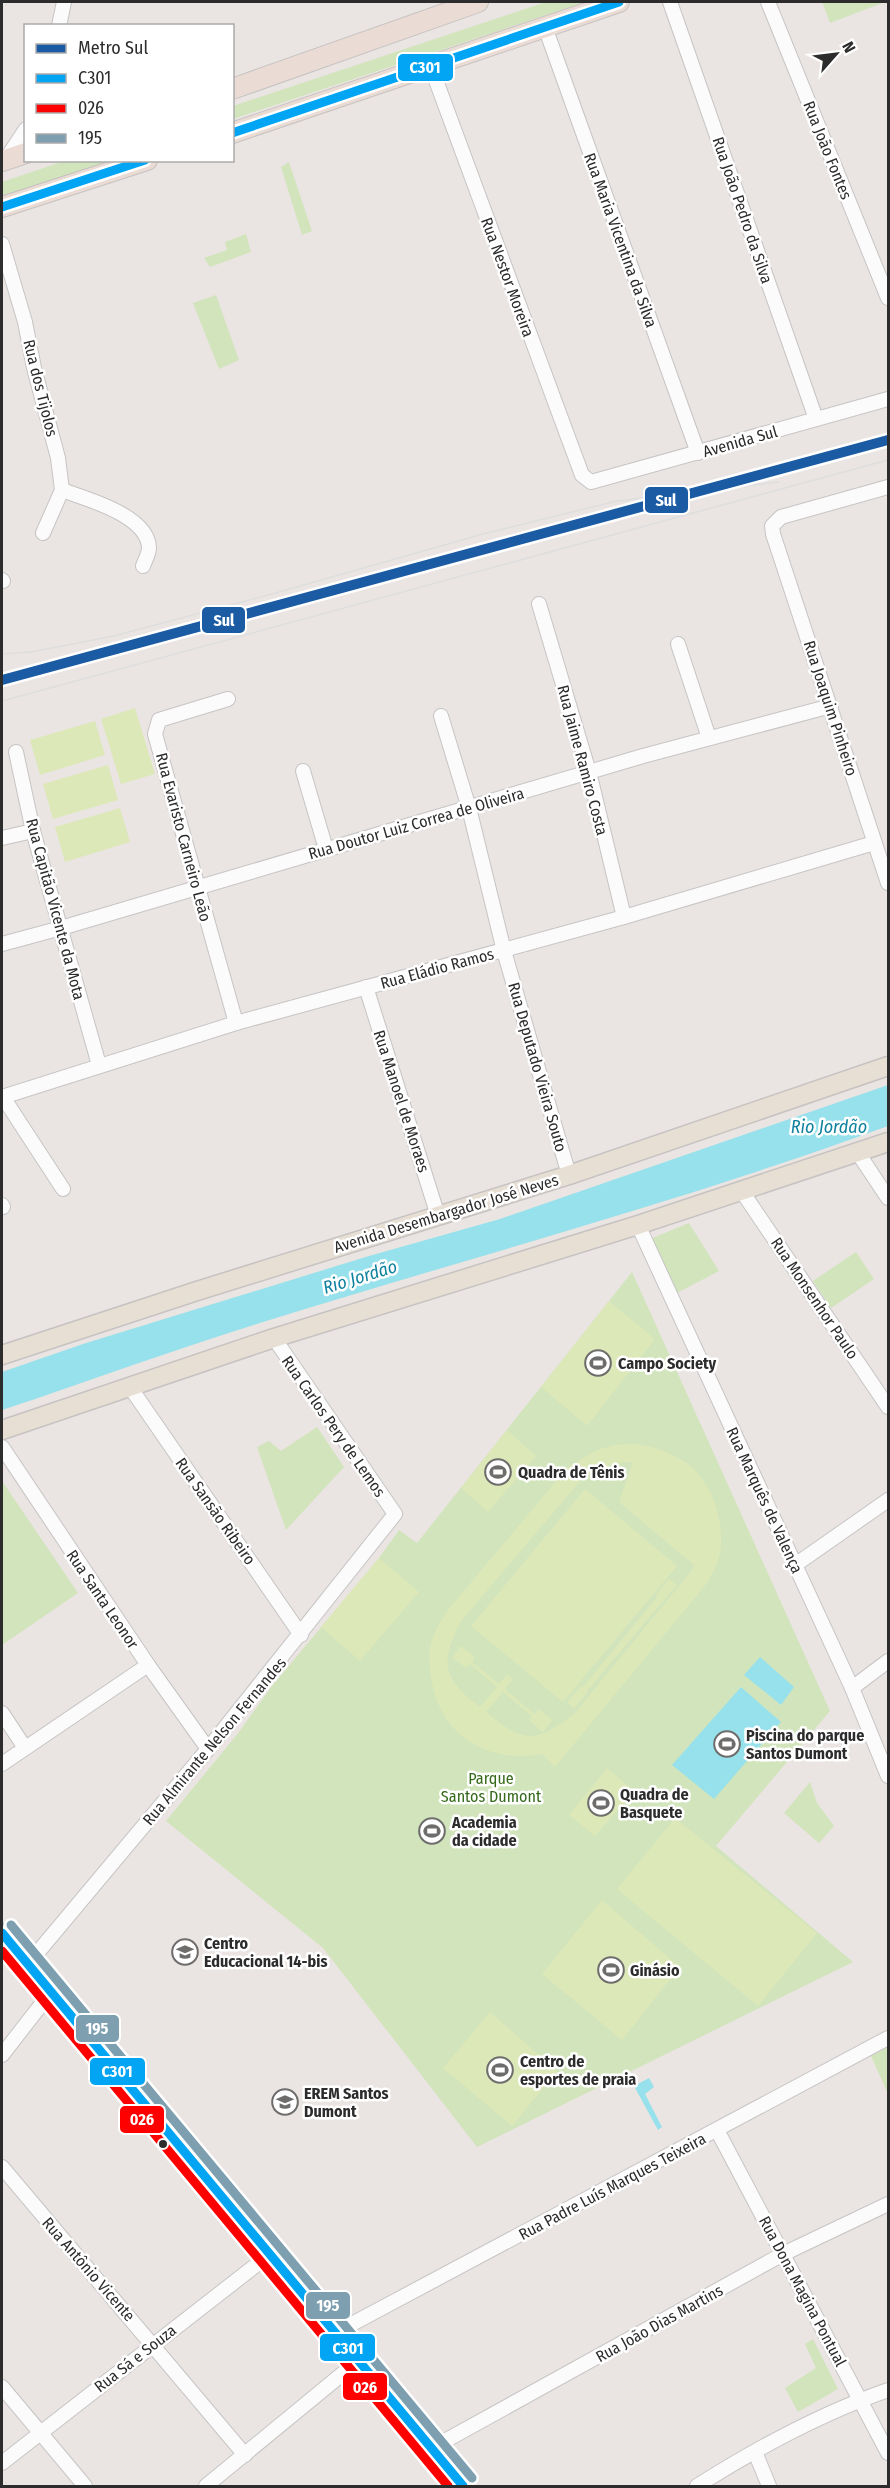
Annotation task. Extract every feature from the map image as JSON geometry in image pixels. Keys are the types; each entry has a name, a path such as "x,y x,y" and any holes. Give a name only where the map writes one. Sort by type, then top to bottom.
{"highway":[{"path":"234,88 478,2"},
{"path":"234,132 619,2"},
{"path":"4,160 24,154"},
{"path":"2,207 141,162"}],"main road":[{"name":"Avenida Desembargador José Neves","path":"2,1355 78,1332 196,1291 569,1175 888,1066"},
{"path":"2,1430 274,1338 638,1225 888,1142"},
{"path":"2,1933 432,2448 459,2485"}],"street":[{"path":"59,24 64,2"},
{"name":"Rua João Pedro da Silva","path":"670,2 816,419"},
{"name":"Rua João Fontes","path":"768,2 888,298"},
{"name":"Rua Maria Vicentina da Silva","path":"545,27 698,453"},
{"name":"Rua Nestor Moreira","path":"431,67 582,476 591,483"},
{"path":"4,160 24,132"},
{"name":"Rua dos Tijolos","path":"2,243 25,322 34,368 55,443 62,490"},
{"name":"Avenida Sul","path":"591,483 888,399"},
{"name":"Rua Joaquim Pinheiro","path":"888,487 781,518 772,526 888,883"},
{"path":"43,533 62,490 121,513 130,520 140,530 148,545 149,551 143,566"},
{"name":"Rua Jaime Ramiro Costa","path":"539,604 589,772 624,917"},
{"path":"678,644 709,738"},
{"name":"Rua Evaristo Carneiro Leão","path":"228,699 159,720 155,734 236,1023"},
{"name":"Rua Doutor Luiz Correa de Oliveira","path":"2,944 589,772 831,706"},
{"name":"Rua Deputado Vieira Souto","path":"441,716 469,808 504,951 569,1175"},
{"name":"Rua Capitão Vicente da Mota","path":"16,752 33,831 99,1065"},
{"path":"303,771 326,849"},
{"path":"2,838 33,831"},
{"name":"Rua Eládio Ramos","path":"2,1097 236,1023 504,951 874,843"},
{"name":"Rua Manoel de Moraes","path":"366,987 438,1216"},
{"path":"2,1097 63,1189"},
{"path":"858,1153 888,1198"},
{"name":"Rua Monsenhor Paulo","path":"741,1190 888,1407"},
{"name":"Rua Marquês de Valença","path":"638,1225 852,1688 888,1776"},
{"name":"Rua Carlos Pery de Lemos","path":"274,1338 395,1514"},
{"name":"Rua Sansão Ribeiro","path":"130,1388 301,1635"},
{"name":"Rua Santa Leonor","path":"2,1447 148,1665 208,1749"},
{"path":"795,1565 888,1500"},
{"name":"Rua Almirante Nelson Fernandes","path":"28,1964 301,1635 395,1514"},
{"path":"852,1688 888,1661"},
{"path":"2,1764 148,1665"},
{"path":"2,1713 25,1748"},
{"path":"2,2055 51,1992"},
{"name":"Rua Padre Luís Marques Teixeira","path":"335,2333 888,2038"},
{"name":"Rua Dona Magina Pontual","path":"717,2130 888,2453"},
{"name":"Rua Antônio Vicente","path":"2,2167 246,2455"},
{"name":"Rua João Dias Martins","path":"432,2448 783,2254 888,2204"},
{"name":"Rua Sá e Souza","path":"2,2463 269,2255"},
{"path":"206,2487 358,2361"},
{"path":"2,2387 85,2487"},
{"path":"698,2487 755,2452 860,2400 888,2390"},
{"path":"755,2452 769,2487"}],"green space":[{"path":"546,2 585,2 234,119 234,106"},
{"path":"822,2 885,2 830,23"},
{"path":"61,162 107,162 2,197 2,182"},
{"path":"289,162 312,231 302,235 281,167"},
{"path":"246,234 251,252 210,267 204,258 227,250 225,242"},
{"path":"216,295 239,360 219,369 193,303"},
{"path":"135,708 155,774 121,784 101,719"},
{"path":"95,721 105,755 40,775 30,740"},
{"path":"108,765 118,800 53,819 43,784"},
{"path":"120,808 130,842 65,862 55,827"},
{"path":"689,1223 719,1271 677,1293 650,1239"},
{"path":"856,1252 874,1279 831,1308 813,1281"},
{"name":"Parque Santos Dumont","path":"632,1272 830,1711 716,1846 853,1962 477,2147 323,1948 166,1821 239,1732 272,1686 379,1558 399,1530 417,1543"},
{"name":"Campo Society","path":"609,1301 655,1339 587,1426 541,1387"},
{"path":"317,1427 344,1467 286,1530 257,1447 269,1441 281,1451"},
{"name":"Quadra de Tênis","path":"507,1430 536,1456 488,1512 461,1488"},
{"path":"636,1444 657,1449 682,1460 697,1472 710,1493 719,1517 721,1541 716,1565 707,1583 555,1767 542,1754 504,1755 486,1750 470,1742 457,1731 437,1701 429,1661 434,1634 447,1611 568,1467 597,1450 615,1445","holes":["633,1462 619,1502 694,1565 692,1570 574,1714 561,1724 539,1735 529,1736 510,1730 486,1712 503,1692 532,1716 529,1720 543,1732 552,1720 539,1709 534,1714 505,1689 513,1679 507,1674 499,1684 472,1662 475,1657 461,1646 452,1657 466,1668 470,1664 497,1687 480,1707 458,1688 448,1669 448,1659 449,1648 461,1621 582,1479 606,1466"]},
{"path":"2,1481 78,1593 2,1645"},
{"path":"585,1489 677,1566 563,1702 471,1626"},
{"path":"379,1558 419,1592 360,1661 321,1627"},
{"path":"669,1579 677,1585 574,1709 567,1702 581,1686 583,1687 657,1597 656,1595"},
{"name":"Quadra de Basquete","path":"607,1768 634,1791 595,1836 569,1815"},
{"path":"810,1782 817,1803 834,1826 819,1843 784,1813"},
{"path":"675,1818 817,1933 758,2006 617,1889"},
{"name":"Ginásio","path":"602,1900 680,1967 622,2040 542,1974"},
{"name":"Centro de esportes de praia","path":"490,2012 557,2071 512,2126 443,2068"},
{"path":"888,2047 888,2094 871,2056"},
{"path":"813,2339 838,2389 798,2412 785,2388 816,2368 805,2344"}],"water":[{"name":"Rio Jordão","path":"888,1085 888,1126 656,1204 230,1332 2,1410 2,1372 83,1344 369,1256 500,1219"},
{"path":"760,1657 794,1687 781,1705 744,1675"},
{"name":"Piscina do parque Santos Dumont","path":"741,1687 781,1722 714,1799 672,1765"},
{"path":"649,2078 654,2087 645,2094 662,2127 658,2130 634,2086"}],"tram line":[{"path":"2,701 888,460"},
{"path":"2,654 31,652 114,636 483,534 617,501 778,482"}],"metro line":[{"name":"Sul","path":"2,680 888,440"}],"transit line":[{"name":"C301","path":"234,132 619,2"},
{"name":"C301","path":"2,207 139,162"},
{"name":"195","path":"11,1925 472,2478"},
{"name":"C301","path":"2,1933 463,2486"},
{"name":"026","path":"2,1951 448,2486"}],"place":[{"name":"Campo Society","path":"598,1363"},
{"name":"Quadra de Tênis","path":"498,1472"},
{"name":"Piscina do parque Santos Dumont","path":"727,1744"},
{"name":"Quadra de Basquete","path":"601,1803"},
{"name":"Academia da cidade","path":"432,1831"},
{"name":"Centro Educacional 14-bis","path":"185,1952"},
{"name":"Ginásio","path":"611,1970"},
{"name":"Centro de esportes de praia","path":"500,2070"},
{"name":"EREM Santos Dumont","path":"285,2102"}]}
